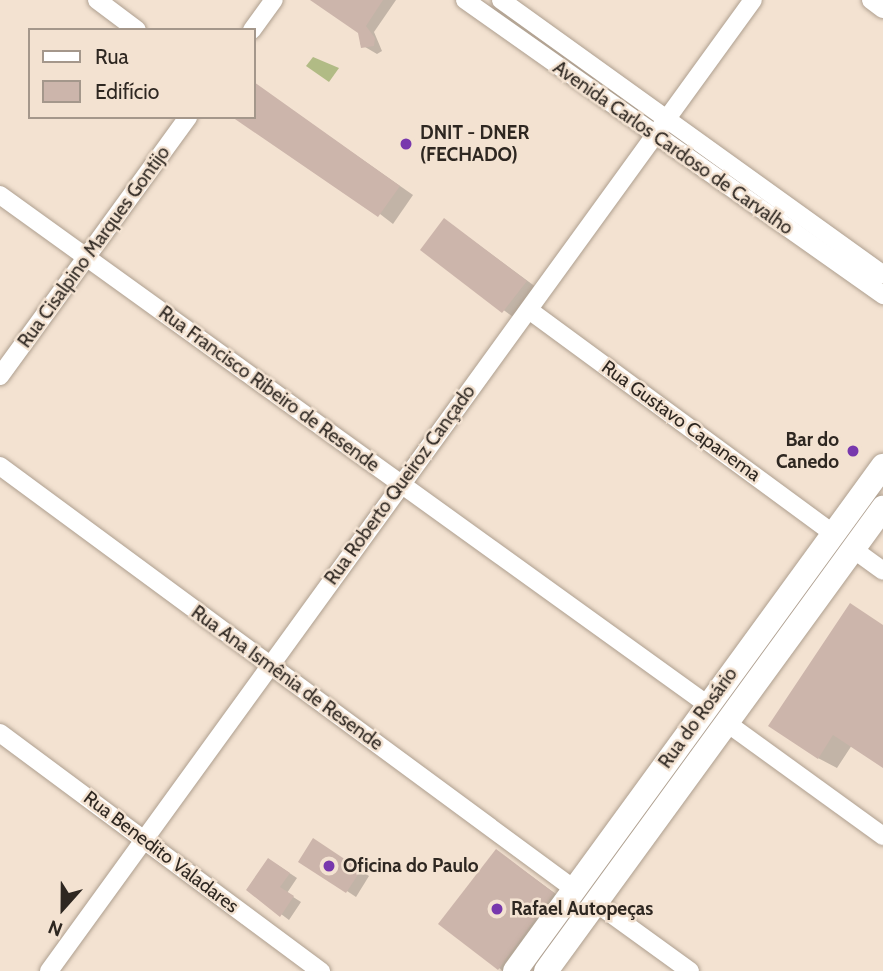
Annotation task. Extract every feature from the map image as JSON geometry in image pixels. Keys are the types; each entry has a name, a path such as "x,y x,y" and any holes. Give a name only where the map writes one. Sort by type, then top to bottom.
{"main road":[{"name":"Rua do Rosário","path":"515,971 883,466"},
{"name":"Rua do Rosário","path":"546,971 883,508"}],"street":[{"path":"97,0 134,28"},
{"path":"253,28 274,0"},
{"name":"Avenida Carlos Cardoso de Carvalho","path":"465,0 654,136 883,295"},
{"name":"Avenida Carlos Cardoso de Carvalho","path":"500,0 883,274"},
{"name":"Rua Roberto Queiroz Cançado","path":"50,971 753,0"},
{"path":"871,0 883,9"},
{"name":"Rua Cisalpino Marques Gontijo","path":"0,376 187,119"},
{"name":"Rua Francisco Ribeiro de Resende","path":"0,195 708,705"},
{"name":"Rua Gustavo Capanema","path":"529,310 833,533"},
{"name":"Rua Ana Ismênia de Resende","path":"0,466 574,889"},
{"path":"853,550 883,571"},
{"path":"727,723 883,836"},
{"name":"Rua Benedito Valadares","path":"0,733 321,971"},
{"path":"596,903 690,971"}],"shaded area":[{"path":"313,57 339,68 329,82 306,66"}],"building":[{"path":"310,0 383,0 366,26 375,38 374,46 361,48 358,33"},
{"path":"256,83 400,186 378,217 235,119 256,119"},
{"path":"444,218 527,281 502,313 420,250"},
{"path":"850,603 883,625 883,768 833,735 818,759 768,726"},
{"name":"Oficina do Paulo","path":"313,838 361,870 346,893 298,862"},
{"name":"Rafael Autopeças","path":"496,849 554,893 498,970 438,924"},
{"path":"268,858 290,873 280,887 294,896 280,917 246,890"}],"place":[{"name":"DNIT - DNER (FECHADO)","path":"406,144"},
{"name":"Bar do Canedo","path":"853,451"},
{"name":"Oficina do Paulo","path":"329,866"},
{"name":"Rafael Autopeças","path":"497,909"}]}
